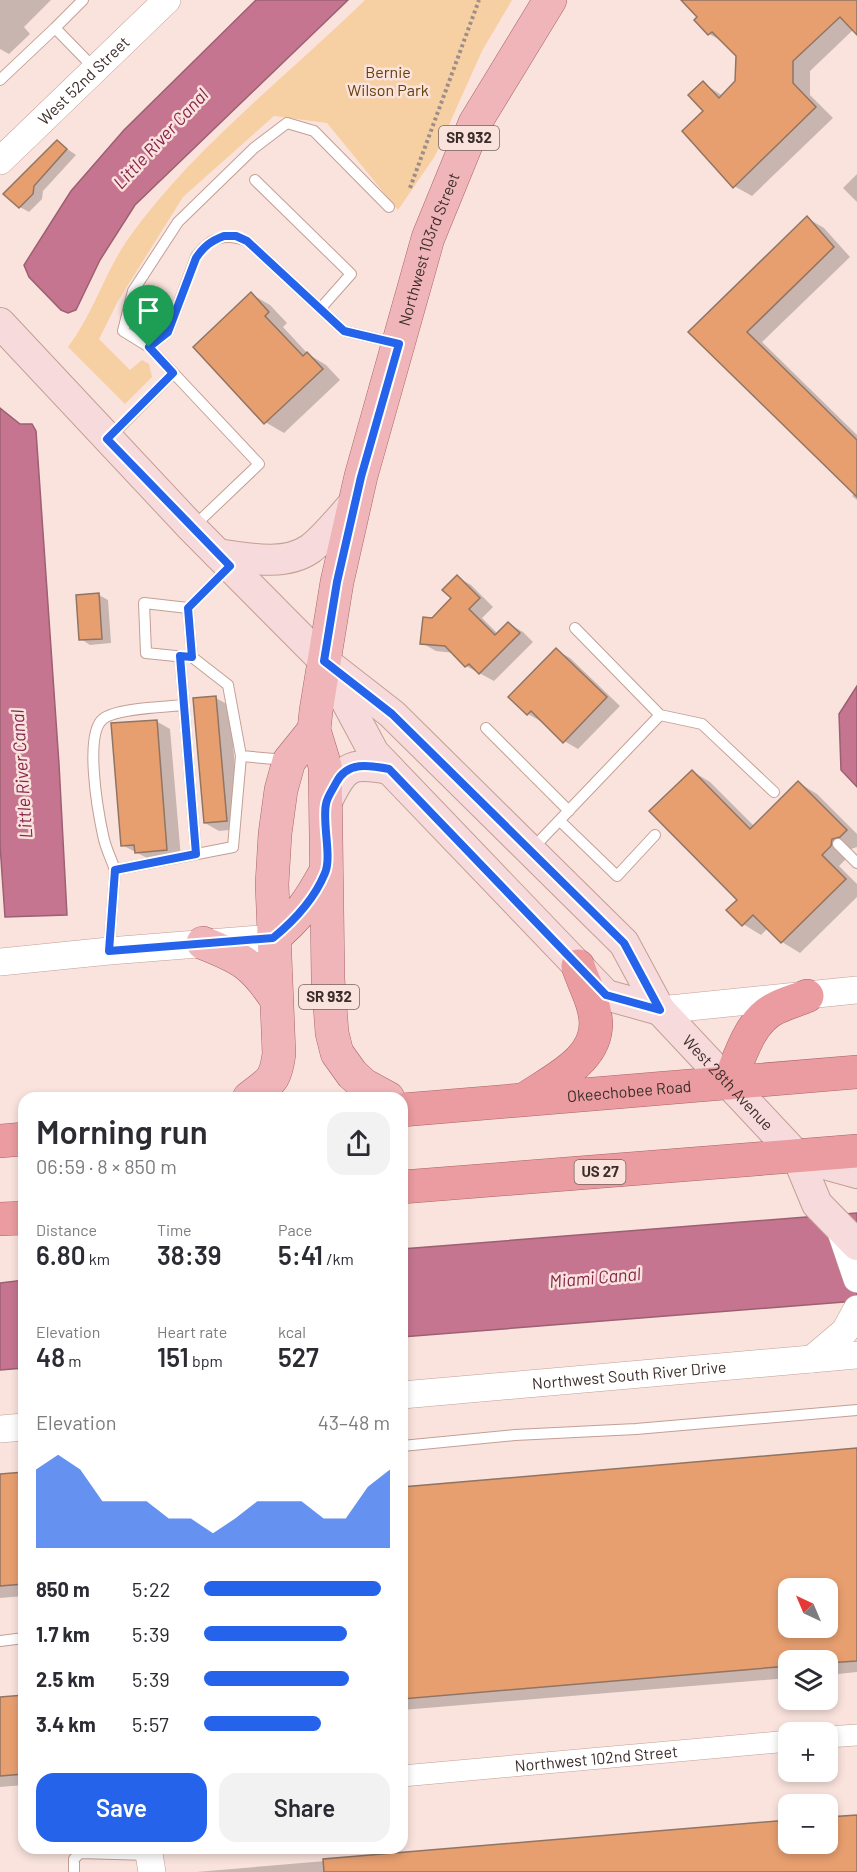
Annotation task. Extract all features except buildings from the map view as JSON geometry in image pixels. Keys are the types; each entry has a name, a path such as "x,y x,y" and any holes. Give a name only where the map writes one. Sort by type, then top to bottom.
{"highway":[{"path":"523,1100 576,1065 588,1053 593,1041 597,1029 595,1014 578,966"},
{"path":"729,1083 750,1033 758,1022 776,1008 807,996"},
{"name":"Okeechobee Road","path":"409,1107 523,1100 857,1072"},
{"path":"0,1141 18,1139"},
{"name":"US 27","path":"408,1187 857,1151"},
{"path":"0,1220 18,1218"}],"main road":[{"name":"Northwest 103rd Street","path":"326,871 325,766 314,730 337,582 356,501 428,238 475,123 550,0"},
{"name":"West 28th Avenue","path":"0,323 192,528 324,661 392,714 624,943 660,1010 797,1156 817,1204 849,1237"},
{"path":"224,560 275,560 294,557 311,548 356,501"},
{"name":"West 28th Avenue","path":"324,661 374,753 578,966 606,995 660,1010"},
{"name":"SR 932","path":"258,1092 272,1080 277,1070 279,1054 272,884 281,790 289,761 314,730"},
{"path":"326,803 339,777 354,766 369,765 389,769"},
{"path":"422,803 487,847 516,855 530,851"},
{"path":"273,938 293,922 307,905 326,871"},
{"name":"SR 932","path":"326,871 328,979 332,1033 337,1053 343,1063 364,1086 376,1092"},
{"path":"203,943 243,960 255,970 276,999"},
{"path":"797,1156 857,1173"}],"street":[{"name":"West 52nd Street","path":"0,161 167,0"},
{"path":"0,962 273,938"},
{"path":"660,1010 857,990"},
{"path":"849,1237 857,1279"},
{"path":"812,1359 851,1320"},
{"name":"Northwest South River Drive","path":"408,1394 857,1356"},
{"path":"0,1429 18,1428"},
{"path":"838,1736 857,1735"},
{"name":"Northwest 102nd Street","path":"408,1775 778,1742"}],"lane":[{"path":"0,80 83,0"},
{"path":"55,28 95,69"},
{"path":"192,528 260,464 149,347 123,331 133,291 178,222 254,148 287,123 314,131 389,207"},
{"path":"255,180 351,274 321,309"},
{"path":"149,347 168,332 196,258 203,247 212,240 224,236 236,236 247,241 344,331 399,344"},
{"path":"107,439 173,373"},
{"path":"192,657 188,608 224,560"},
{"path":"115,870 233,847 241,756 228,685 192,657 146,653 144,603 188,608"},
{"path":"575,628 660,715 702,724 774,792"},
{"path":"180,656 196,854"},
{"path":"109,951 115,870 102,827 93,750 95,732 99,722 105,717 135,709 184,705"},
{"path":"530,851 660,715"},
{"path":"486,728 570,811"},
{"path":"241,756 289,761"},
{"path":"560,821 616,876 655,835"},
{"path":"838,844 857,863"},
{"path":"408,1445 857,1410"},
{"path":"0,1641 18,1639"},
{"path":"74,1872 74,1859 80,1854"},
{"path":"95,1854 149,1858"}],"path":[{"path":"410,188 479,0"}],"green space":[{"name":"Bernie Wilson Park","path":"365,0 512,0 482,51 435,156 398,210 327,123 274,116 183,197 118,301 99,339 130,370 142,360 149,364 152,377 125,404 68,347 85,321 112,265 153,206 210,144"}],"water":[{"name":"Little River Canal","path":"256,0 348,0 135,205 100,260 76,310 68,313 61,310 29,277 24,265 71,191 124,130"},
{"name":"Little River Canal","path":"0,408 20,424 32,424 36,431 67,915 5,917 0,845"},
{"path":"857,686 857,787 841,770 839,714"},
{"name":"Miami Canal","path":"857,1213 857,1301 408,1337 408,1249"},
{"path":"18,1281 18,1368 0,1370 0,1283"}],"route":[{"path":"224,236 236,236 247,241 344,331 399,344 361,477 337,582 324,661 392,714 624,943 660,1010 606,995 389,769 369,765 354,766 339,777 326,803 326,871 307,905 293,922 273,938 109,951 115,870 196,854 180,656 192,657 188,608 230,566 107,439 173,373 149,347 168,332 196,258 203,247 212,240 224,236"}]}
